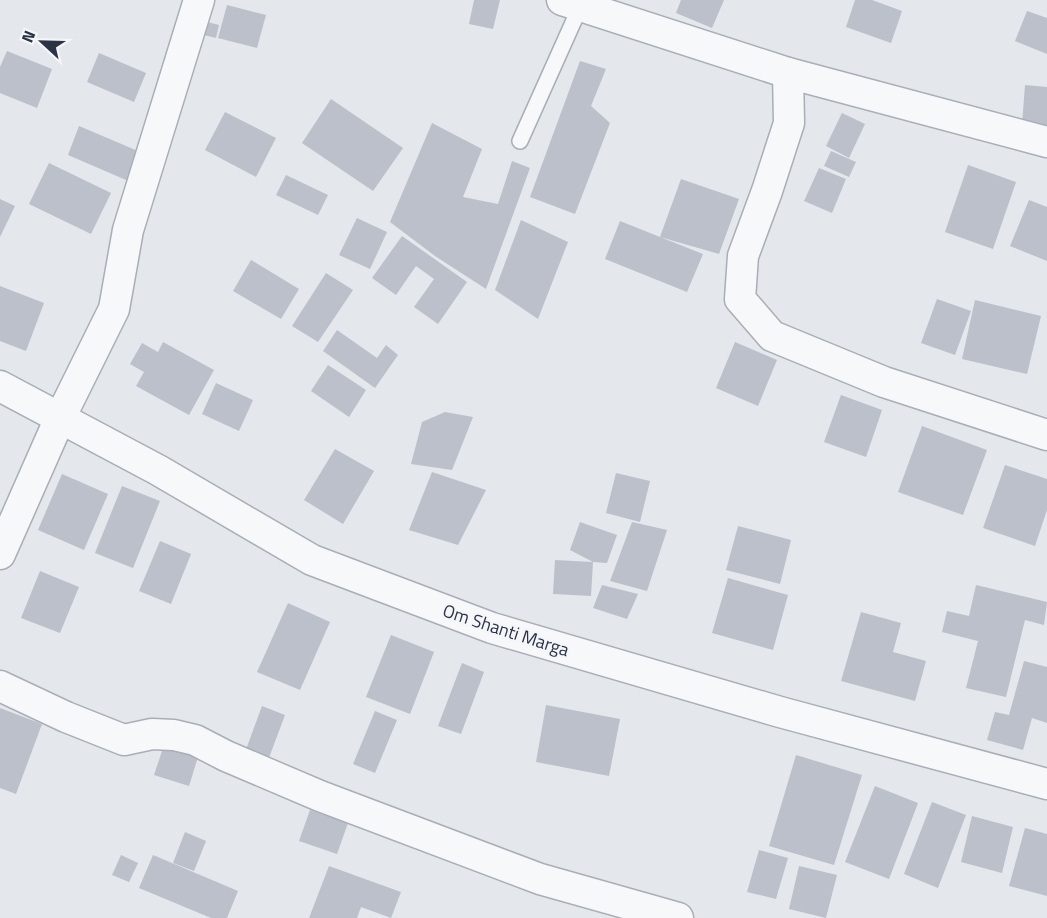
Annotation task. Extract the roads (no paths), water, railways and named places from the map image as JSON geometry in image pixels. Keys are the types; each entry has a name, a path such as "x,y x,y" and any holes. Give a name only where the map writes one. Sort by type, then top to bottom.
{"street":[{"path":"0,554 60,418 114,309 128,230 199,0"},
{"path":"571,4 788,73 1047,142"},
{"path":"788,73 789,123 743,256 741,299 772,336 884,382 1047,435"},
{"name":"Om Shanti Marga","path":"0,386 158,470 312,561 492,628 780,712 1047,784"},
{"path":"0,686 66,717 124,740 152,734 174,735 195,740 226,756 320,796 540,879 678,918"}],"lane":[{"path":"520,141 571,4"}]}
